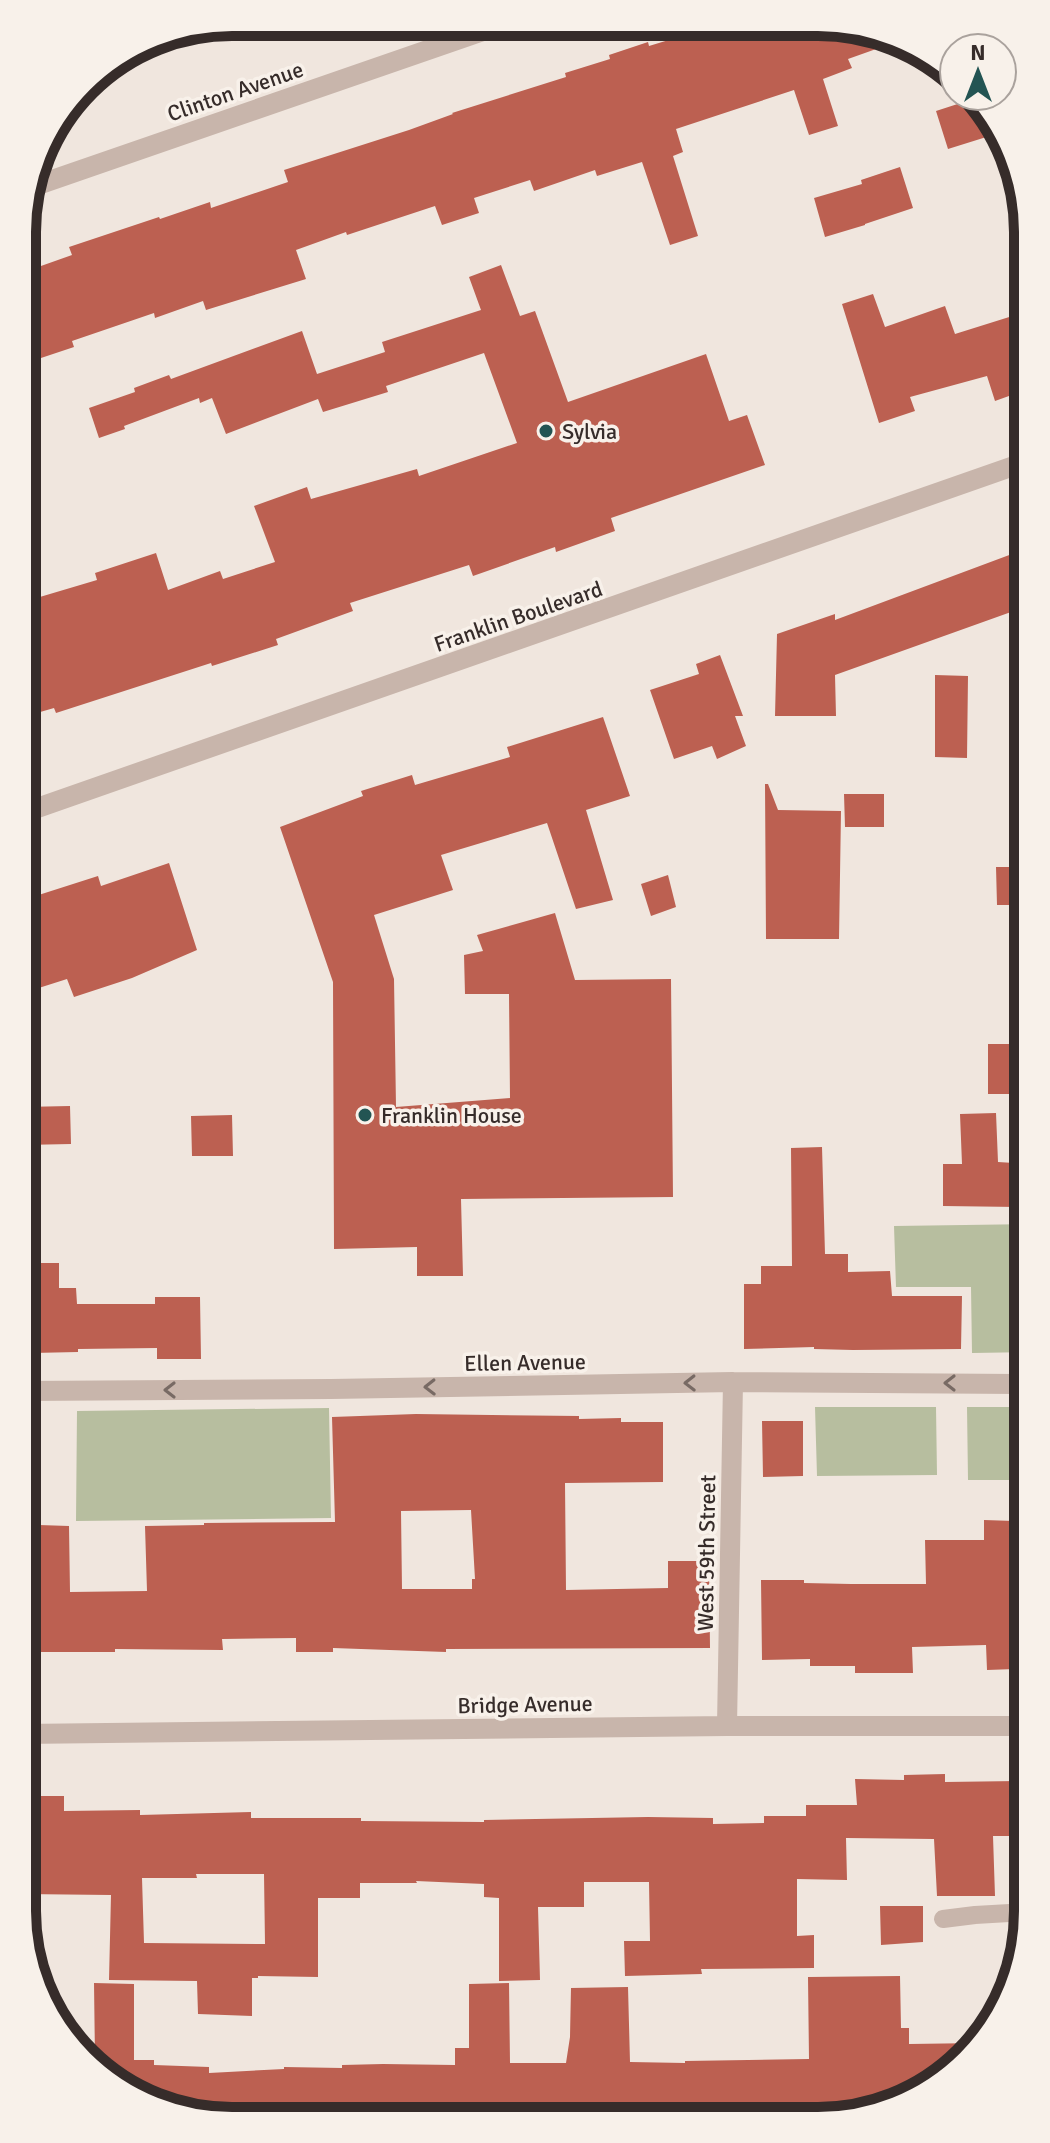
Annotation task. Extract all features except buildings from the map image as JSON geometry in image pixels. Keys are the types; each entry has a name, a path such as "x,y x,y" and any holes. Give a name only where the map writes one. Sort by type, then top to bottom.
{"street":[{"name":"Clinton Avenue","path":"42,183 468,36"},
{"name":"Franklin Boulevard","path":"36,808 1014,466"},
{"name":"Ellen Avenue","path":"36,1391 733,1382 1014,1384"},
{"name":"West 59th Street","path":"727,1726 733,1382"},
{"name":"Bridge Avenue","path":"36,1734 1014,1726"}],"lane":[{"path":"943,1919 1014,1913"}],"green space":[{"path":"1014,1224 1014,1352 972,1353 971,1287 896,1287 894,1226"},
{"path":"815,1407 936,1407 937,1475 817,1476"},
{"path":"967,1407 1014,1407 1014,1480 968,1480"},
{"path":"329,1408 331,1518 76,1521 77,1411"}],"place":[{"name":"Sylvia","path":"546,431"},
{"name":"Franklin House","path":"365,1115"}]}
